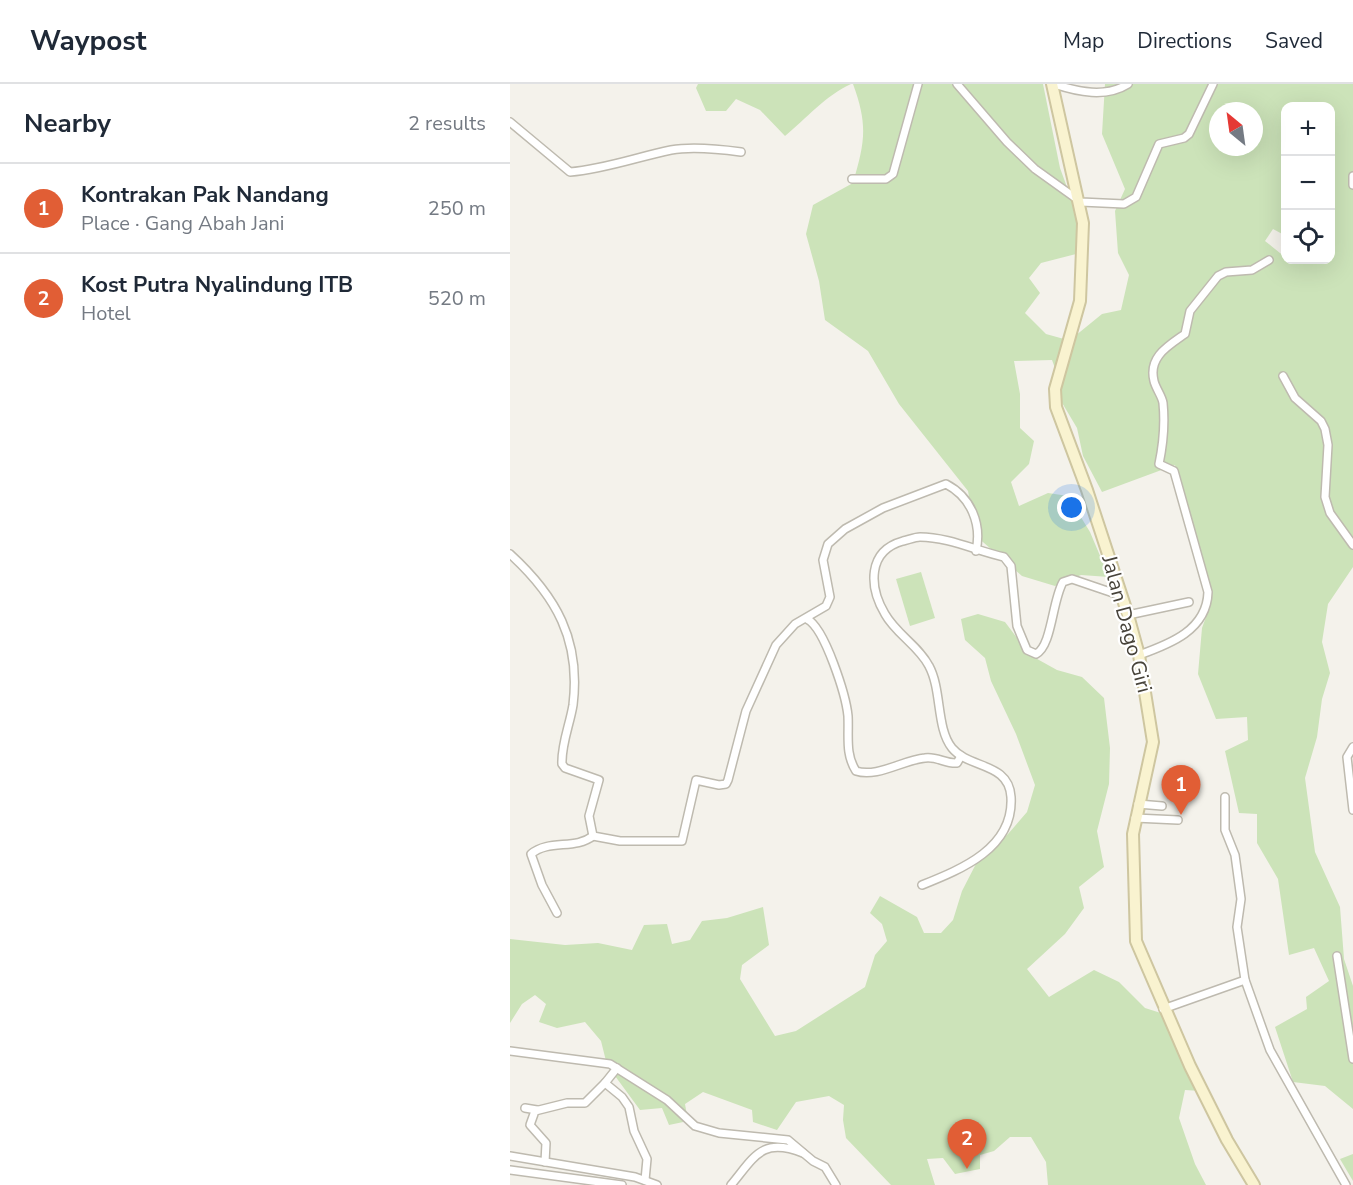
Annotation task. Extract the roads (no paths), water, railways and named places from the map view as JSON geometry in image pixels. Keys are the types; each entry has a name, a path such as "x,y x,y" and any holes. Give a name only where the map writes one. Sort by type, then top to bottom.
{"main road":[{"name":"Jalan Dago Giri","path":"1053,84 1081,202 1083,223 1080,301 1055,389 1056,407 1087,490 1128,615 1139,656 1153,742 1152,755 1135,818 1132,863 1136,941 1163,1009 1227,1140 1254,1185"}],"street":[{"path":"852,178 886,179 893,174 918,84"},
{"path":"957,84 1028,163 1081,202 1124,204 1136,197 1155,149 1166,141 1184,138 1189,134 1213,84"},
{"path":"1053,84 1084,92 1107,92 1128,84"},
{"path":"510,122 570,172 628,162 675,150 718,149 741,152"},
{"path":"1353,176 1353,184"},
{"path":"1139,656 1167,645 1188,632 1200,619 1207,605 1208,592 1174,471 1172,468 1159,464 1163,447 1162,401 1155,384 1153,365 1165,348 1185,334 1190,311 1218,276 1226,272 1252,270 1269,260"},
{"path":"1283,376 1295,398 1321,421 1325,429 1328,445 1325,497 1330,513 1353,544"},
{"path":"593,836 620,841 682,841 696,780 719,785 726,784 746,711 776,645 795,624 826,606 830,597 823,560 828,544 845,529 883,508 922,495 936,485 946,484 956,489 965,500 978,527 976,551"},
{"path":"922,885 957,871 999,841 1007,827 1012,797 1009,785 995,770 961,756 952,749 945,737 936,683 928,664 896,630 878,600 872,575 883,551 891,544 920,537 1004,557 1011,566 1020,638 1031,653 1040,652 1048,642 1053,603 1063,582 1072,579 1122,596"},
{"path":"510,554 547,591 565,625 571,656 573,702 562,764 565,768 599,780 589,816 593,836"},
{"path":"1128,615 1189,603"},
{"path":"807,619 820,631 834,669 848,714 849,760 856,771 870,772 926,758 939,758 950,764 957,763 961,756"},
{"path":"1353,747 1347,757 1353,810"},
{"path":"1225,797 1225,830 1235,855 1241,899 1237,927 1245,980 1270,1050 1346,1185"},
{"path":"1138,804 1162,806"},
{"path":"1135,818 1178,820"},
{"path":"557,913 542,885 531,854 550,845 586,842 593,836"},
{"path":"1337,956 1353,1059"},
{"path":"1163,1009 1245,980"},
{"path":"510,1051 604,1062 667,1100 695,1126 719,1133 781,1138 795,1144 810,1158"},
{"path":"525,1108 548,1110 567,1103 585,1103 617,1068"},
{"path":"605,1083 629,1107 634,1131 647,1159 645,1180"},
{"path":"537,1110 530,1125 546,1143 546,1162"},
{"path":"731,1185 752,1159 768,1148 784,1146 825,1167 836,1185"},
{"path":"510,1156 645,1180 657,1185"},
{"path":"510,1170 622,1185"}],"place":[{"name":"Kontrakan Pak Nandang","path":"1181,815"},
{"name":"Kost Putra Nyalindung ITB","path":"967,1169"}]}
